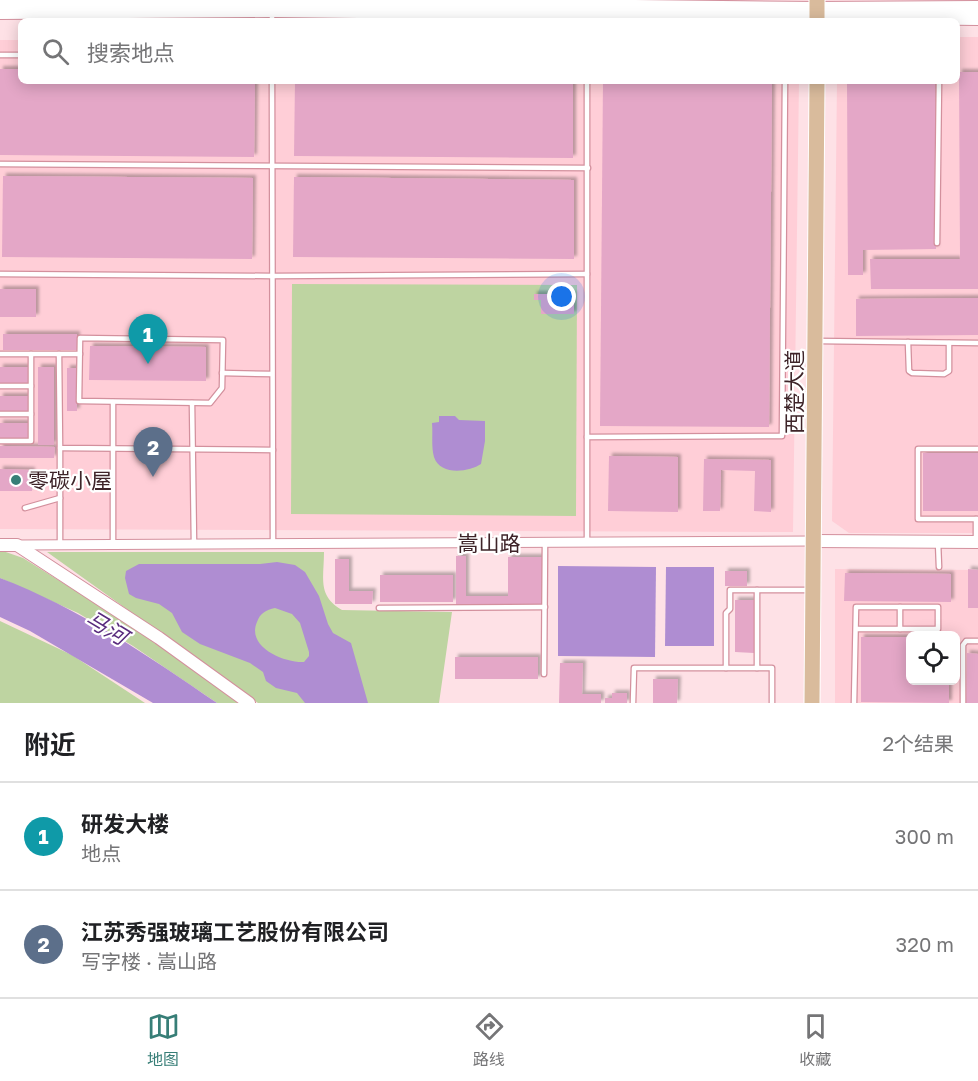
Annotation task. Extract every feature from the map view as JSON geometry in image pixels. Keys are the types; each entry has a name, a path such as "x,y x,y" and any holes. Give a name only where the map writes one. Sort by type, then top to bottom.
{"main road":[{"name":"西楚大道","path":"812,703 817,84"}],"street":[{"path":"0,4 272,9 818,12 978,19"},
{"path":"939,16 978,7"},
{"path":"0,13 272,9"},
{"name":"嵩山路","path":"0,545 977,542"},
{"path":"17,545 159,638 249,703"}],"lane":[{"path":"0,55 18,55"},
{"path":"272,84 273,543"},
{"path":"586,542 587,84"},
{"path":"587,437 782,436 785,84"},
{"path":"937,243 939,84"},
{"path":"0,164 588,168"},
{"path":"0,274 272,276 587,274"},
{"path":"80,338 223,340 222,373 222,388 210,403 79,401 80,338"},
{"path":"815,341 978,343"},
{"path":"908,342 909,370 912,373 944,374 949,368 949,343"},
{"path":"0,354 80,354"},
{"path":"0,441 31,441 31,354"},
{"path":"59,354 60,544"},
{"path":"222,373 272,374"},
{"path":"0,386 31,386"},
{"path":"113,402 113,544"},
{"path":"192,403 194,544"},
{"path":"0,414 31,414"},
{"path":"60,448 273,450"},
{"path":"977,542 977,519 918,519 918,449 978,449"},
{"path":"25,508 60,498"},
{"path":"544,674 545,542"},
{"path":"938,542 939,567"},
{"path":"757,590 757,668"},
{"path":"726,668 726,613 730,609 730,591 813,590"},
{"path":"854,703 856,606 938,607 938,629 856,629"},
{"path":"379,608 545,607"},
{"path":"900,607 900,629"},
{"path":"963,703 963,645 966,641 978,641"},
{"path":"633,703 634,668 772,668 771,703"}],"shaded area":[{"path":"960,37 978,37 978,533 849,533 832,521 837,84 960,84"},
{"path":"0,40 18,40 18,84 799,84 793,532 0,529"},
{"path":"439,416 455,416 459,420 485,421 485,441 481,464 455,471 448,470 437,463 432,445 432,423 439,422"},
{"path":"277,562 295,565 305,572 319,596 333,633 351,643 368,703 305,703 297,693 276,688 266,681 263,672 250,663 200,644 182,632 172,613 159,604 129,594 125,578 126,571 139,564","holes":["275,608 292,614 300,623 309,652 304,662 277,656 269,652 257,639 255,631 257,622 264,612"]},
{"path":"558,566 656,567 655,657 558,656"},
{"path":"666,567 714,567 714,646 665,646"},
{"path":"835,569 978,570 978,703 835,703"},
{"path":"0,578 85,618 217,703 153,703 30,631 0,617"}],"green space":[{"path":"292,284 577,285 576,516 291,514"},
{"path":"0,550 23,558 183,658 243,703 217,703 133,646 78,613 0,578"},
{"path":"47,552 324,552 325,592 334,605 342,610 452,612 439,703 258,703"},
{"path":"0,621 72,655 145,703 0,703"}],"building":[{"path":"0,69 18,69 18,84 255,84 254,157 0,155"},
{"path":"960,72 978,72 978,289 871,289 870,259 960,259"},
{"path":"295,84 573,84 573,158 294,156"},
{"path":"603,84 772,84 769,427 600,426"},
{"path":"847,84 935,84 936,249 863,250 863,275 848,275"},
{"path":"3,176 253,178 252,259 2,257"},
{"path":"294,177 574,180 574,259 293,257"},
{"path":"0,289 36,289 36,317 0,317"},
{"path":"534,294 574,294 574,314 541,314 541,300 534,300"},
{"path":"978,298 978,335 856,336 856,299"},
{"path":"3,334 77,334 77,350 3,350"},
{"path":"90,346 206,347 206,381 89,380"},
{"path":"0,367 28,367 28,383 0,383"},
{"path":"38,367 54,367 54,445 38,445"},
{"path":"67,368 77,368 77,411 67,411"},
{"path":"0,396 28,396 28,412 0,412"},
{"path":"0,423 29,423 29,439 0,439"},
{"path":"0,446 55,447 54,458 0,458"},
{"path":"923,453 978,453 978,511 923,511"},
{"path":"609,456 678,457 678,512 608,511"},
{"path":"704,459 771,460 771,512 754,511 755,471 721,470 720,511 703,511"},
{"name":"零碳小屋","path":"0,469 32,470 32,491 0,491"},
{"path":"456,556 466,556 466,596 508,596 508,557 543,557 543,605 456,605"},
{"path":"335,559 349,559 349,591 373,591 372,604 335,604"},
{"path":"968,569 978,570 978,608 968,608"},
{"path":"725,571 747,571 747,586 725,586"},
{"path":"845,573 951,574 951,602 844,601"},
{"path":"380,575 453,575 453,602 380,602"},
{"path":"735,600 754,600 754,653 735,652"},
{"path":"861,637 906,637 906,685 949,685 949,703 861,702"},
{"path":"967,653 978,654 978,703 966,703"},
{"path":"455,657 538,657 538,679 455,679"},
{"path":"560,663 583,663 582,694 601,694 601,703 559,703"},
{"path":"653,679 678,679 677,703 653,703"},
{"path":"612,693 627,693 627,703 605,703 605,698 612,698"}],"place":[{"name":"研发大楼","path":"148,364"},
{"name":"江苏秀强玻璃工艺股份有限公司","path":"153,477"},
{"name":"零碳小屋","path":"16,480"}],"water label":[{"name":"马河","path":"107,627"}]}
